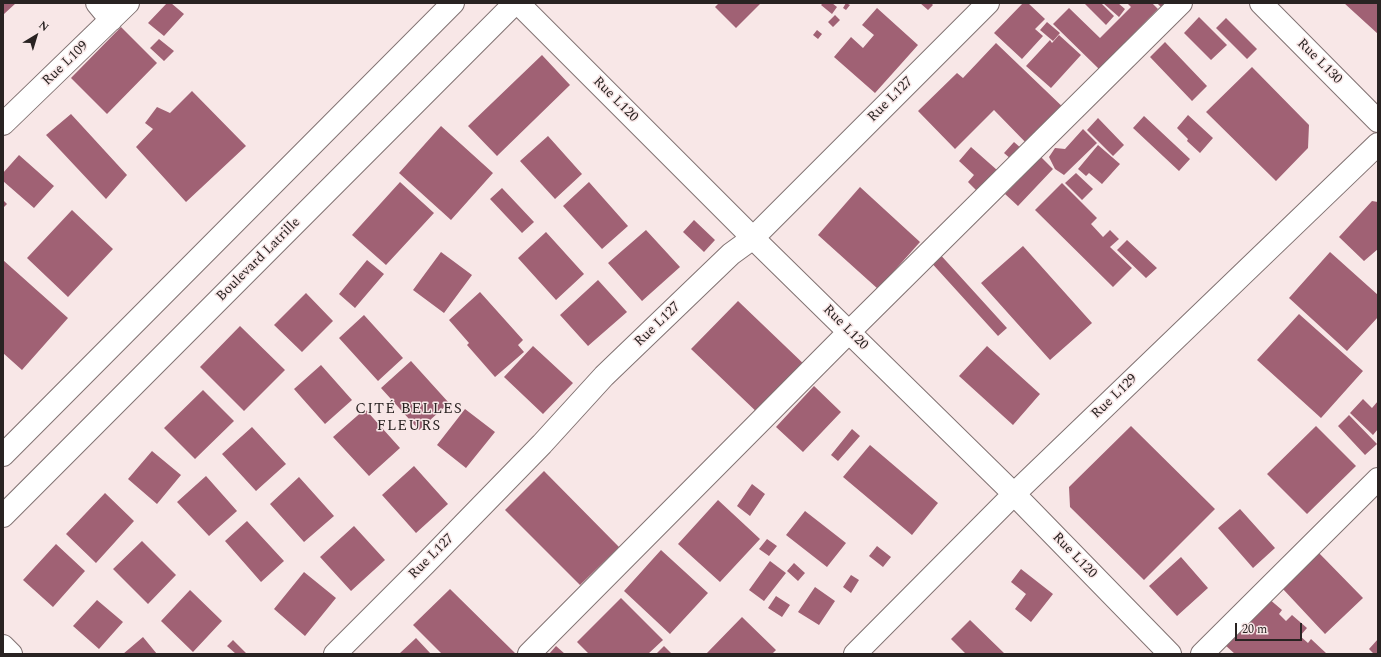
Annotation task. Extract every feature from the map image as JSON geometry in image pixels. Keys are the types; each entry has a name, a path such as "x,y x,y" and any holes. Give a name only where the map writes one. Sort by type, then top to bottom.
{"street":[{"name":"Rue L109","path":"3,124 103,10 128,3"},
{"path":"3,455 453,3"},
{"name":"Rue L120","path":"517,3 753,238 1014,494 1170,654"},
{"name":"Boulevard Latrille","path":"3,516 517,3"},
{"name":"Rue L127","path":"335,654 537,450 604,376 731,254 753,238 988,3"},
{"path":"529,654 849,332 1181,3"},
{"name":"Rue L130","path":"1261,3 1378,121"},
{"name":"Rue L129","path":"855,654 1014,494 1378,144"},
{"path":"1202,654 1378,479"},
{"path":"3,646 11,654"}],"building":[{"path":"3,3 16,3 4,14"},
{"path":"167,3 171,3 184,14 164,36 148,23"},
{"path":"719,3 761,3 736,28 715,7"},
{"path":"823,3 832,3 837,7 832,14 821,5"},
{"path":"846,3 850,5 846,10 843,8"},
{"path":"920,3 931,3 933,5 928,10"},
{"path":"1023,3 1028,3 1045,19 1035,29 1043,36 1022,59 994,33"},
{"path":"1084,3 1101,3 1114,16 1106,25"},
{"path":"1103,3 1118,3 1125,9 1119,17"},
{"path":"1127,3 1152,3 1158,9 1099,69 1053,24 1069,8 1100,38 1131,7"},
{"path":"1157,3 1167,3 1162,8"},
{"path":"1344,3 1378,3 1378,34"},
{"path":"877,8 918,45 875,93 834,57 851,37 863,48 874,35 862,25"},
{"path":"835,15 840,20 833,27 828,22"},
{"path":"1199,17 1227,45 1211,60 1184,33"},
{"path":"1226,18 1257,49 1247,59 1216,28"},
{"path":"1047,22 1060,33 1053,41 1040,30"},
{"path":"121,27 157,63 107,114 71,78"},
{"path":"817,30 822,34 818,39 813,35"},
{"path":"1059,35 1081,55 1051,88 1026,66 1050,40 1052,43"},
{"path":"159,39 174,51 164,61 150,48"},
{"path":"1165,42 1207,86 1192,101 1150,57"},
{"path":"996,43 1068,112 1032,149 994,110 955,149 918,111 957,73 963,78"},
{"path":"542,55 570,85 497,156 468,126"},
{"path":"1252,67 1309,125 1308,148 1276,181 1206,112"},
{"path":"192,91 246,146 186,202 136,147 153,129 145,123 157,107 170,113"},
{"path":"71,114 127,175 106,199 46,135"},
{"path":"1188,115 1213,138 1200,153 1187,141 1188,139 1177,128"},
{"path":"1144,116 1190,159 1179,171 1133,128"},
{"path":"1098,118 1124,145 1113,156 1087,130"},
{"path":"441,126 493,173 451,220 399,173"},
{"path":"1083,129 1097,143 1064,175 1055,169 1049,157 1055,148 1065,149"},
{"path":"548,136 582,174 555,199 520,161"},
{"path":"1014,142 1022,149 1012,160 1004,153"},
{"path":"1098,145 1120,164 1102,184 1089,173 1086,176 1078,169"},
{"path":"971,147 997,170 978,192 968,182 974,175 959,161"},
{"path":"19,155 54,186 34,208 3,181 3,173"},
{"path":"1041,157 1053,169 1018,206 1005,194"},
{"path":"1076,173 1093,189 1082,200 1065,183"},
{"path":"400,182 434,213 386,265 352,235"},
{"path":"589,182 628,226 602,249 563,206"},
{"path":"1062,183 1097,218 1091,224 1103,237 1110,230 1119,239 1110,247 1132,268 1113,287 1035,210"},
{"path":"860,187 920,242 878,289 818,235"},
{"path":"502,188 534,222 522,233 490,199"},
{"path":"3,200 7,204 3,208"},
{"path":"1372,201 1378,202 1378,249 1364,261 1339,237"},
{"path":"72,210 113,249 68,297 27,258"},
{"path":"694,220 715,240 704,252 683,232"},
{"path":"646,230 680,267 642,301 608,263"},
{"path":"546,232 584,274 556,300 518,258"},
{"path":"1127,240 1157,268 1146,278 1117,250"},
{"path":"1023,246 1092,323 1050,360 981,283"},
{"path":"937,251 1007,328 998,336 928,259"},
{"path":"441,252 472,275 444,313 413,290"},
{"path":"1330,252 1378,295 1378,317 1347,351 1289,298"},
{"path":"3,260 68,318 22,370 3,353"},
{"path":"367,260 384,274 355,308 339,294"},
{"path":"598,280 627,312 588,346 560,315"},
{"path":"480,292 523,340 518,345 524,352 495,377 467,345 469,343 449,320"},
{"path":"306,293 333,321 302,352 274,325"},
{"path":"738,301 808,368 762,417 691,349"},
{"path":"1299,314 1363,371 1321,418 1257,360"},
{"path":"364,315 403,358 378,381 339,338"},
{"path":"240,326 285,370 244,411 200,367"},
{"path":"533,346 573,383 543,414 504,377"},
{"path":"987,346 1040,394 1013,425 959,376"},
{"path":"411,361 449,403 419,430 381,388"},
{"path":"321,365 352,400 325,424 294,389"},
{"path":"814,386 841,412 803,452 776,427"},
{"path":"203,390 234,421 195,459 164,428"},
{"path":"1363,399 1372,408 1378,401 1378,429 1373,435 1350,413"},
{"path":"365,409 400,448 369,476 333,437"},
{"path":"465,409 495,432 466,468 437,445"},
{"path":"1349,415 1377,444 1365,455 1338,426"},
{"path":"1131,426 1215,509 1144,580 1070,507 1069,487"},
{"path":"1316,426 1356,466 1307,514 1267,474"},
{"path":"252,427 286,464 256,491 222,454"},
{"path":"852,429 860,436 838,461 831,455"},
{"path":"870,445 938,503 912,535 843,477"},
{"path":"152,451 181,475 157,504 128,479"},
{"path":"414,466 448,504 416,533 382,495"},
{"path":"544,471 619,547 580,585 505,510"},
{"path":"206,476 237,511 209,536 177,502"},
{"path":"299,477 334,516 304,542 270,504"},
{"path":"752,484 765,494 750,516 737,506"},
{"path":"105,493 134,521 96,563 66,534"},
{"path":"718,500 760,539 720,582 678,544"},
{"path":"1240,509 1275,548 1253,568 1218,528"},
{"path":"805,511 846,543 827,567 786,535"},
{"path":"247,521 284,561 261,582 225,541"},
{"path":"354,526 385,560 351,591 320,557"},
{"path":"767,539 777,546 769,556 759,549"},
{"path":"142,541 176,575 148,604 113,569"},
{"path":"56,544 85,571 53,607 23,580"},
{"path":"877,546 891,557 883,567 869,556"},
{"path":"661,550 708,593 670,634 624,591"},
{"path":"1318,552 1363,598 1325,634 1282,588"},
{"path":"1181,557 1208,588 1177,616 1149,586"},
{"path":"770,561 786,573 764,601 749,590"},
{"path":"794,563 805,573 798,581 787,571"},
{"path":"1021,569 1053,594 1031,622 1015,609 1026,594 1011,582"},
{"path":"304,572 336,598 305,636 274,609"},
{"path":"851,575 859,580 851,593 843,587"},
{"path":"815,587 835,601 819,625 798,612"},
{"path":"450,589 516,654 442,654 413,625"},
{"path":"190,590 222,621 193,652 161,621"},
{"path":"776,596 790,605 782,617 768,608"},
{"path":"621,598 663,640 648,654 589,654 577,642"},
{"path":"1268,598 1282,610 1279,614 1286,621 1292,615 1307,628 1300,636 1308,643 1311,639 1326,653 1235,654 1225,645"},
{"path":"97,600 123,622 99,649 73,626"},
{"path":"742,617 776,650 772,654 706,654"},
{"path":"970,620 1005,654 966,654 951,639"},
{"path":"143,637 157,654 123,654"},
{"path":"416,638 431,654 399,654"},
{"path":"1378,639 1378,654 1374,654 1369,649"},
{"path":"233,640 246,653 236,654 227,646"},
{"path":"556,646 565,654 549,654"},
{"path":"664,646 672,654 656,654"}],"district":[{"name":"CITÉ BELLES FLEURS","path":"409,418"}]}
